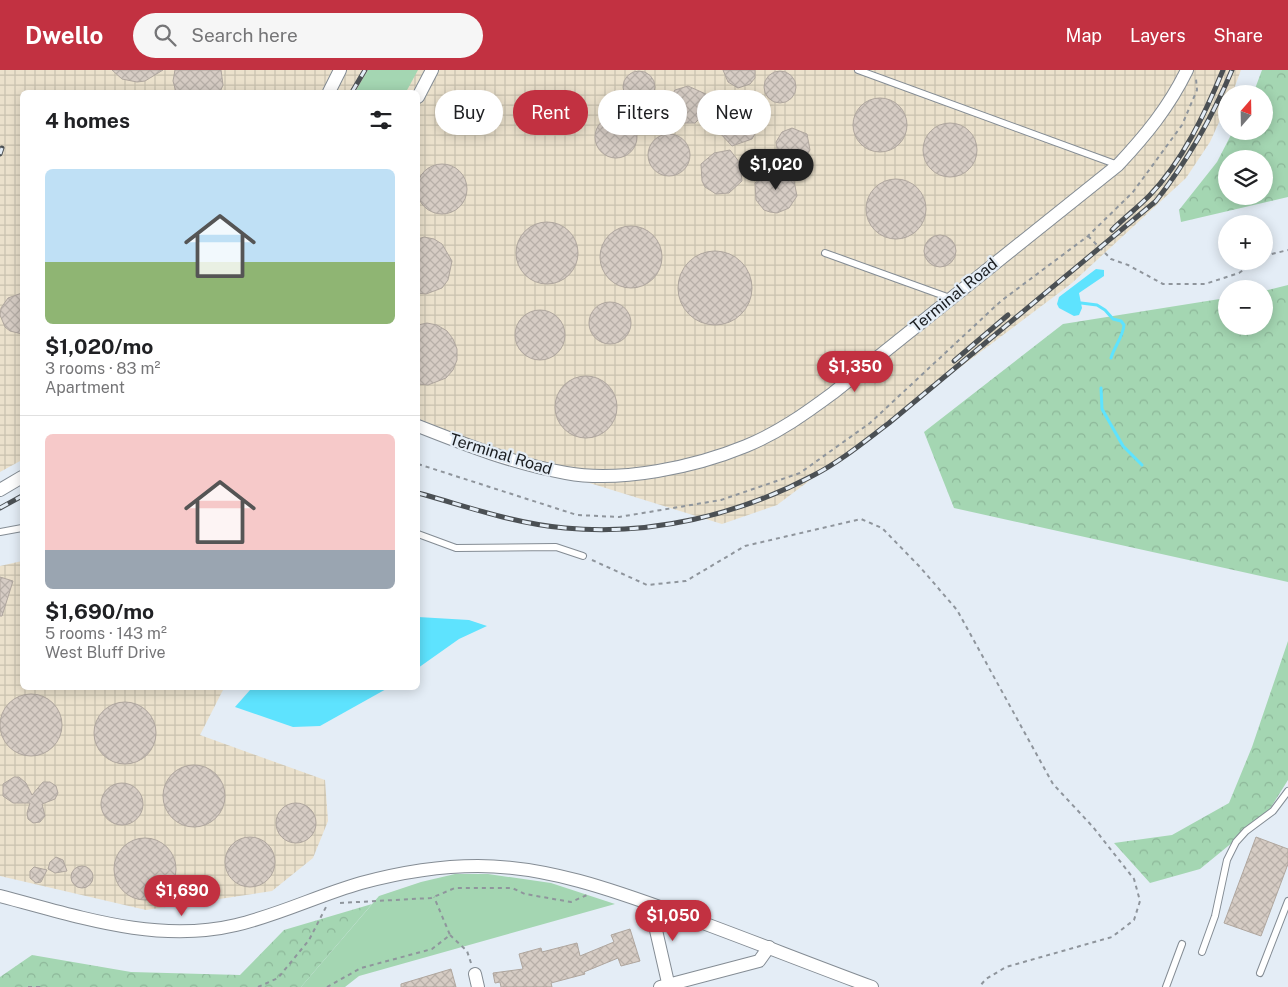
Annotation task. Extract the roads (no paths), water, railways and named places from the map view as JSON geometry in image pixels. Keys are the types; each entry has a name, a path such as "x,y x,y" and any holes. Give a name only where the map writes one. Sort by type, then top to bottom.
{"street":[{"path":"330,90 340,70"},
{"path":"420,93 432,70"},
{"name":"Terminal Road","path":"420,427 496,456 569,474 604,476 679,466 746,446 804,414 1118,165 1151,130 1174,96 1187,70"},
{"path":"0,490 20,478"},
{"path":"0,896 126,928 181,931 236,925 362,883 408,873 477,866 533,872 606,889 769,947 868,986"},
{"path":"650,904 666,986 759,962 769,947"},
{"path":"475,974 478,987"}],"lane":[{"path":"858,70 1118,165"},
{"path":"825,253 950,298"},
{"path":"0,532 20,528"},
{"path":"420,535 456,548 556,547 583,556"},
{"path":"1202,952 1215,916 1227,860 1236,842 1246,831 1272,811 1288,791"},
{"path":"1260,974 1288,901"},
{"path":"1166,987 1182,944"}],"water":[{"path":"1096,269 1104,270 1104,276 1079,293 1082,308 1079,315 1074,316 1059,308 1057,304 1059,297"},
{"path":"420,617 469,620 487,626 459,639 420,667"},
{"path":"250,690 384,690 320,726 293,727 235,707"}],"waterway":[{"path":"1081,303 1097,305 1105,310 1113,319 1121,321 1124,325 1111,358"},
{"path":"1101,388 1102,409 1123,446 1142,465"}],"railway":[{"path":"353,90 365,70"},
{"path":"1112,230 1149,196 1172,168 1192,137 1223,70"},
{"path":"420,494 528,523 597,530 629,529 693,520 725,511 785,489 814,475 843,457 889,423 1156,201 1179,170 1198,138 1232,70"},
{"path":"0,154 2,148"},
{"path":"954,361 1008,315"},
{"path":"0,508 20,497"}]}
